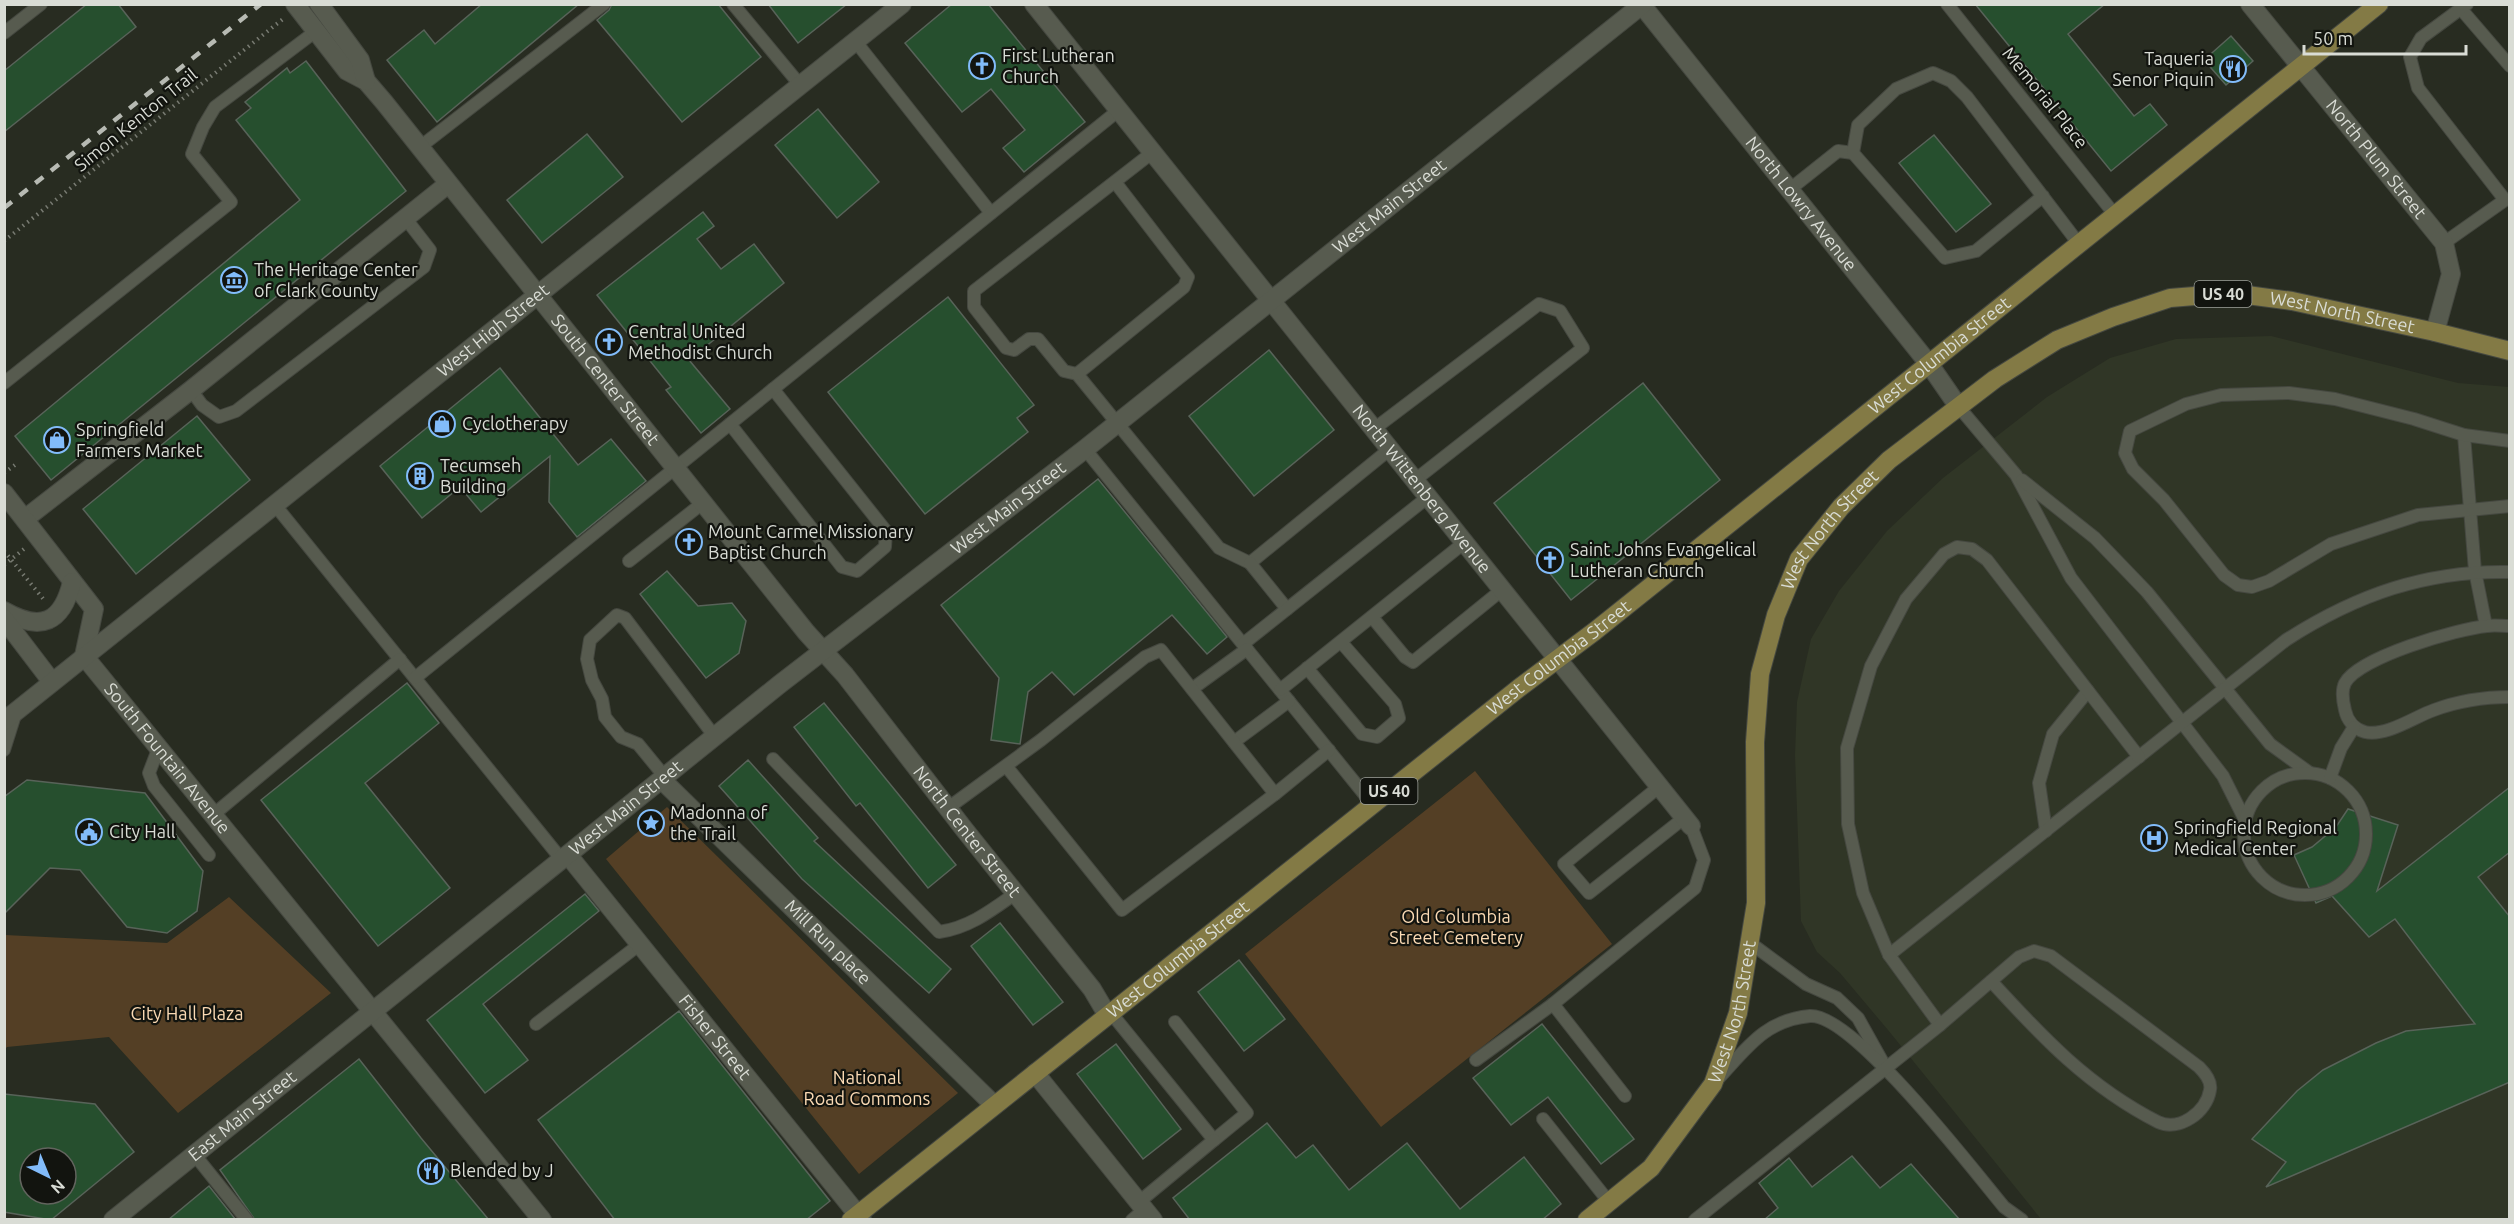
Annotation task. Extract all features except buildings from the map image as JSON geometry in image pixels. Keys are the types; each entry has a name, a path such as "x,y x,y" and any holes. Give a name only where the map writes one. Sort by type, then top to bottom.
{"main road":[{"name":"West Columbia Street","path":"857,1218 1035,1073 2379,4"},
{"name":"West North Street","path":"1587,1220 1651,1168 1713,1084 1738,1013 1756,903 1757,720 1760,674 1776,615 1800,559 1841,507 1889,460 2006,372 2058,340 2113,317 2170,298 2232,293 2292,301 2510,351"}],"street":[{"name":"South Center Street","path":"296,4 347,71 366,81 420,147 824,651"},
{"name":"West High Street","path":"10,716 902,4"},
{"name":"North Wittenberg Avenue","path":"1034,4 1688,821"},
{"name":"North Plum Street","path":"2250,4 2444,243 2451,274 2435,332"},
{"name":"South Center Street","path":"321,5 360,60 366,81"},
{"name":"North Lowry Avenue","path":"1642,5 1929,364 1959,406"},
{"name":"West Main Street","path":"373,1011 663,778 1117,424 1642,5"},
{"path":"26,518 191,390 448,184"},
{"path":"4,493 26,518 94,609 84,656"},
{"path":"4,611 32,623 48,619 56,615 67,600 72,582"},
{"path":"4,619 52,682"},
{"name":"North Center Street","path":"824,651 1092,989 1109,1014"},
{"name":"South Fountain Avenue","path":"84,656 542,1220"},
{"name":"Mill Run place","path":"663,778 994,1106"},
{"name":"Fisher Street","path":"565,857 640,944 857,1218"},
{"name":"East Main Street","path":"113,1220 373,1011"},
{"path":"1035,1073 1142,1213"}],"lane":[{"path":"4,33 41,4"},
{"path":"420,147 604,4"},
{"path":"733,4 801,86"},
{"name":"Memorial Place","path":"1947,4 2115,215"},
{"path":"2444,243 2508,201 2418,88 2410,57 2421,38 2464,7 2510,66"},
{"path":"4,382 231,202 192,154 203,127 215,107 316,31"},
{"path":"856,42 991,213"},
{"path":"1852,153 1858,126 1896,89 1933,73 1952,81 1967,97 2079,244"},
{"path":"415,678 1119,110"},
{"path":"1789,190 1838,151 1852,153 1945,258 1976,251 2043,196"},
{"path":"1153,152 974,291 974,308 1006,348 1014,350 1029,339 1038,339 1064,371 1077,374 1219,548 1250,563 1287,609"},
{"path":"1077,374 1184,287 1188,277 1115,182"},
{"path":"191,390 202,405 219,417 236,411 424,267 430,250 406,219"},
{"path":"1374,429 1539,304 1560,311 1583,348 1415,480"},
{"path":"730,424 843,567 857,571 885,547 886,531 773,389"},
{"path":"2510,441 2464,435 2414,419 2335,399 2289,393 2221,395 2186,404 2130,431 2125,453 2133,469 2164,500 2224,575 2238,585 2252,588 2269,581 2331,544 2418,515 2471,508 2510,506"},
{"path":"1959,406 2016,476 2071,578 2223,776 2245,820"},
{"path":"2464,435 2475,571 2487,626"},
{"path":"1085,449 1373,805"},
{"path":"1250,563 1390,449"},
{"path":"2016,476 2095,537 2147,592 2270,744 2310,773"},
{"path":"1192,689 1287,609 1428,497"},
{"path":"628,561 704,502"},
{"path":"275,505 415,678 565,857"},
{"path":"1280,690 1465,542"},
{"path":"1940,1025 1889,955 1863,893 1848,824 1847,748 1870,666 1906,599 1944,554 1957,547 1972,549 1987,560 2139,757"},
{"path":"1889,955 2286,640 2320,618 2373,593 2431,578 2475,571 2510,572"},
{"path":"1372,617 1405,657 1413,662 1503,589"},
{"path":"663,778 638,744 621,737 605,717 602,699 592,680 587,659 590,640 617,615 625,618 715,737"},
{"path":"2510,626 2487,626 2404,647 2357,672 2345,683 2342,699 2346,716 2354,727 2364,732 2376,733 2435,709 2487,697 2510,697"},
{"path":"1307,668 1362,734 1377,737 1399,718 1395,704 1341,642"},
{"path":"948,808 1006,766 1145,657 1161,650 1275,794"},
{"path":"213,815 400,659"},
{"path":"2046,831 2039,783 2053,734 2088,691"},
{"path":"1234,742 1289,701"},
{"path":"4,750 10,716"},
{"path":"2330,778 2341,748 2354,727"},
{"path":"159,747 149,773 154,786 208,855"},
{"path":"1006,766 1122,910 1329,750"},
{"path":"773,759 939,932 954,930 980,918 1016,893"},
{"path":"2310,773 2330,778 2348,790 2361,807 2366,826 2365,848 2356,867 2342,883 2324,892 2303,895 2282,891 2264,880 2250,862 2244,842 2245,820 2253,801 2268,785 2289,775 2310,773"},
{"path":"1476,1060 1553,1004 1695,888 1704,860 1688,821 1588,893 1564,864 1660,786"},
{"path":"1749,942 1806,984 1837,998 1858,1018 1886,1067"},
{"path":"536,1024 640,944"},
{"path":"1695,1220 1940,1025 1991,981 2019,957 2034,951 2050,956 2199,1067 2207,1076 2210,1090 2203,1106 2189,1120 2176,1125 2161,1123 2088,1078 2046,1041 1991,981"},
{"path":"1553,1004 1624,1096"},
{"path":"1109,1014 1214,1140"},
{"path":"1713,1084 1759,1034 1785,1021 1813,1016 1838,1027 1886,1067 2004,1207 2022,1220"},
{"path":"1142,1213 1214,1140 1246,1113 1175,1022"},
{"path":"1543,1119 1608,1202"},
{"path":"194,1154 247,1220"}],"path":[{"name":"Simon Kenton Trail","path":"4,241 283,19"},
{"path":"4,473 15,465"},
{"path":"4,565 29,545"},
{"path":"4,551 49,606"}],"shaded area":[{"name":"Springfield Regional Medical Center","path":"2271,336 2458,383 2509,387 2509,1219 2041,1219 1888,1030 1840,973 1817,952 1801,921 1795,755 1797,702 1811,639 1839,591 1887,531 1943,478 2047,397 2110,358 2176,339"}],"green space":[{"name":"Old Columbia Street Cemetery","path":"1475,771 1612,944 1381,1127 1245,954"},
{"name":"National Road Commons","path":"667,807 958,1093 859,1174 606,859"},
{"name":"City Hall Plaza","path":"229,897 331,993 178,1113 109,1037 5,1049 5,935 167,943"}],"railway":[{"path":"4,208 261,4"}],"place":[{"name":"First Lutheran Church","path":"982,66"},
{"name":"Taqueria Senor Piquin","path":"2233,69"},
{"name":"The Heritage Center of Clark County","path":"234,280"},
{"name":"Central United Methodist Church","path":"609,342"},
{"name":"Cyclotherapy","path":"442,424"},
{"name":"Springfield Farmers Market","path":"57,440"},
{"name":"Tecumseh Building","path":"420,476"},
{"name":"Mount Carmel Missionary Baptist Church","path":"689,542"},
{"name":"Saint Johns Evangelical Lutheran Church","path":"1550,560"},
{"name":"Madonna of the Trail","path":"651,823"},
{"name":"City Hall","path":"89,832"},
{"name":"Springfield Regional Medical Center","path":"2154,838"},
{"name":"Blended by J","path":"431,1171"}]}
